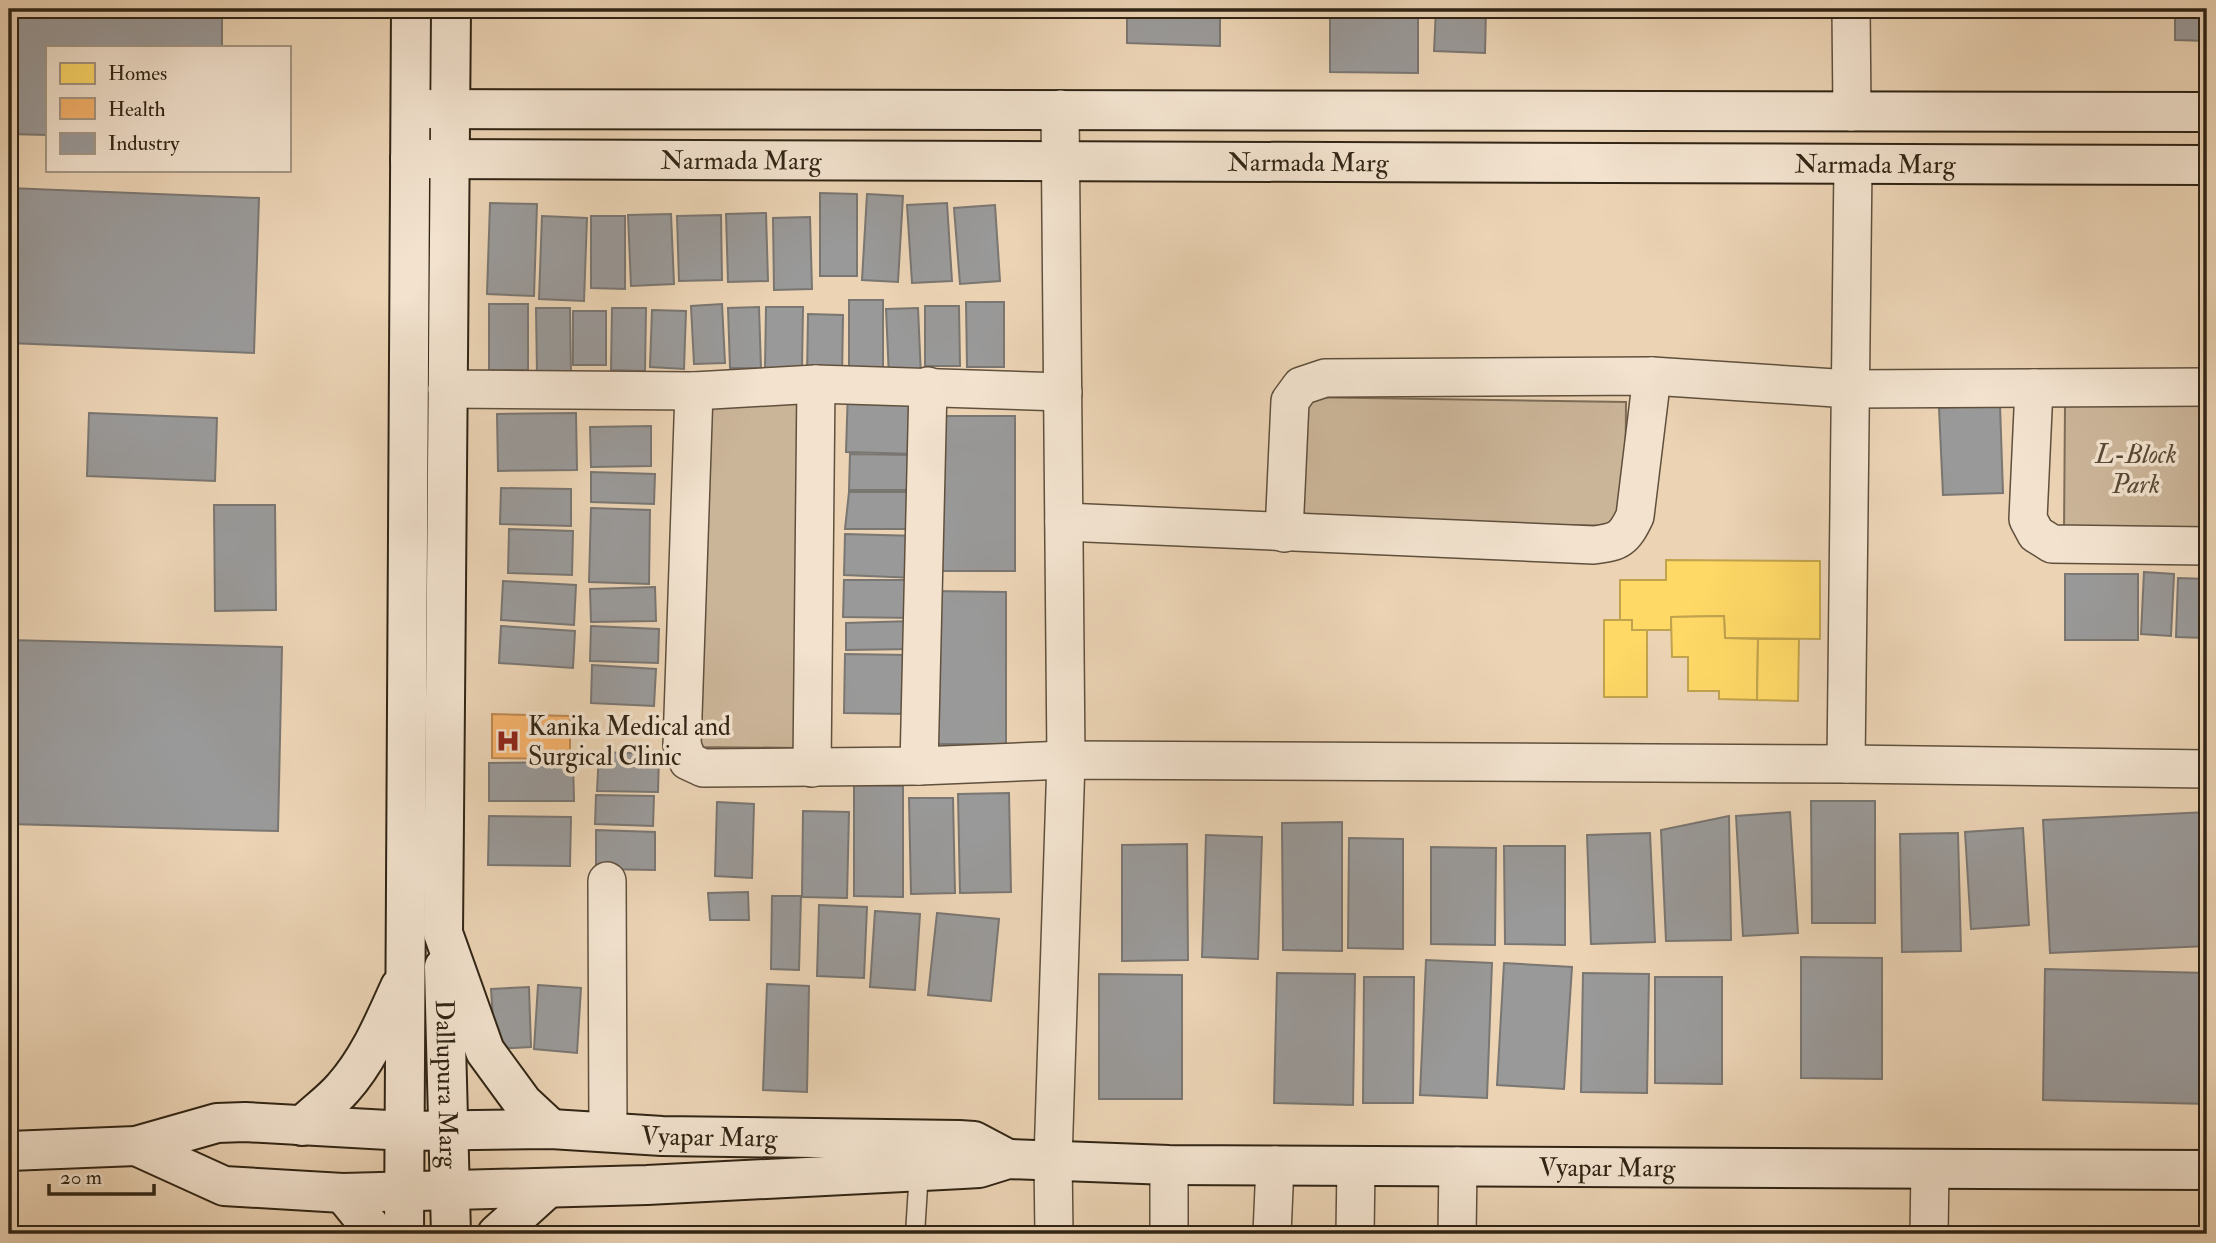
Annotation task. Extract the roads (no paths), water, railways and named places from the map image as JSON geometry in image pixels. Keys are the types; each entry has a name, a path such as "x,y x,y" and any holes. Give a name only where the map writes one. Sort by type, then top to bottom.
{"street":[{"name":"Dallupura Marg","path":"404,1234 411,9"},
{"name":"Dallupura Marg","path":"451,9 443,933 451,1234"},
{"path":"1851,9 1852,112"},
{"name":"Narmada Marg","path":"411,109 2207,112"},
{"path":"1054,1234 1053,1160 1066,761 1060,109"},
{"name":"Narmada Marg","path":"410,159 2207,165"},
{"path":"1846,764 1853,165"},
{"path":"1064,522 1594,545 1614,543 1628,532 1635,516 1652,376"},
{"path":"1284,533 1290,401 1301,386 1325,378 1652,376 1850,389 2207,387"},
{"path":"447,389 694,391 816,384 1063,392"},
{"path":"812,768 816,384"},
{"path":"919,766 928,386"},
{"path":"2034,388 2028,519 2036,534 2052,544 2207,547"},
{"path":"694,391 682,745 688,761 703,768 919,766 1066,761 1846,764 2207,769"},
{"path":"607,881 608,1132"},
{"path":"443,933 485,1051 523,1103 551,1129"},
{"path":"302,1126 342,1090 359,1068 379,1035 405,976"},
{"name":"Vyapar Marg","path":"136,1146 217,1123 245,1122 406,1131 551,1129 662,1136 959,1140 974,1141 1008,1159"},
{"path":"9,1151 136,1146"},
{"name":"Vyapar Marg","path":"136,1146 224,1186 343,1193 548,1188 979,1168 1008,1159 1169,1165 2207,1170"},
{"path":"1169,1165 1169,1234"},
{"path":"1272,1234 1275,1165"},
{"path":"1355,1234 1356,1166"},
{"path":"1457,1234 1458,1167"},
{"path":"1929,1234 1930,1169"},
{"path":"497,1234 548,1188"},
{"path":"343,1193 376,1234"}],"lane":[{"path":"915,1234 919,1171"}],"place":[{"name":"Kanika Medical and Surgical Clinic","path":"508,741"}],"park label":[{"name":"L-Block Park","path":"2136,469"}]}
